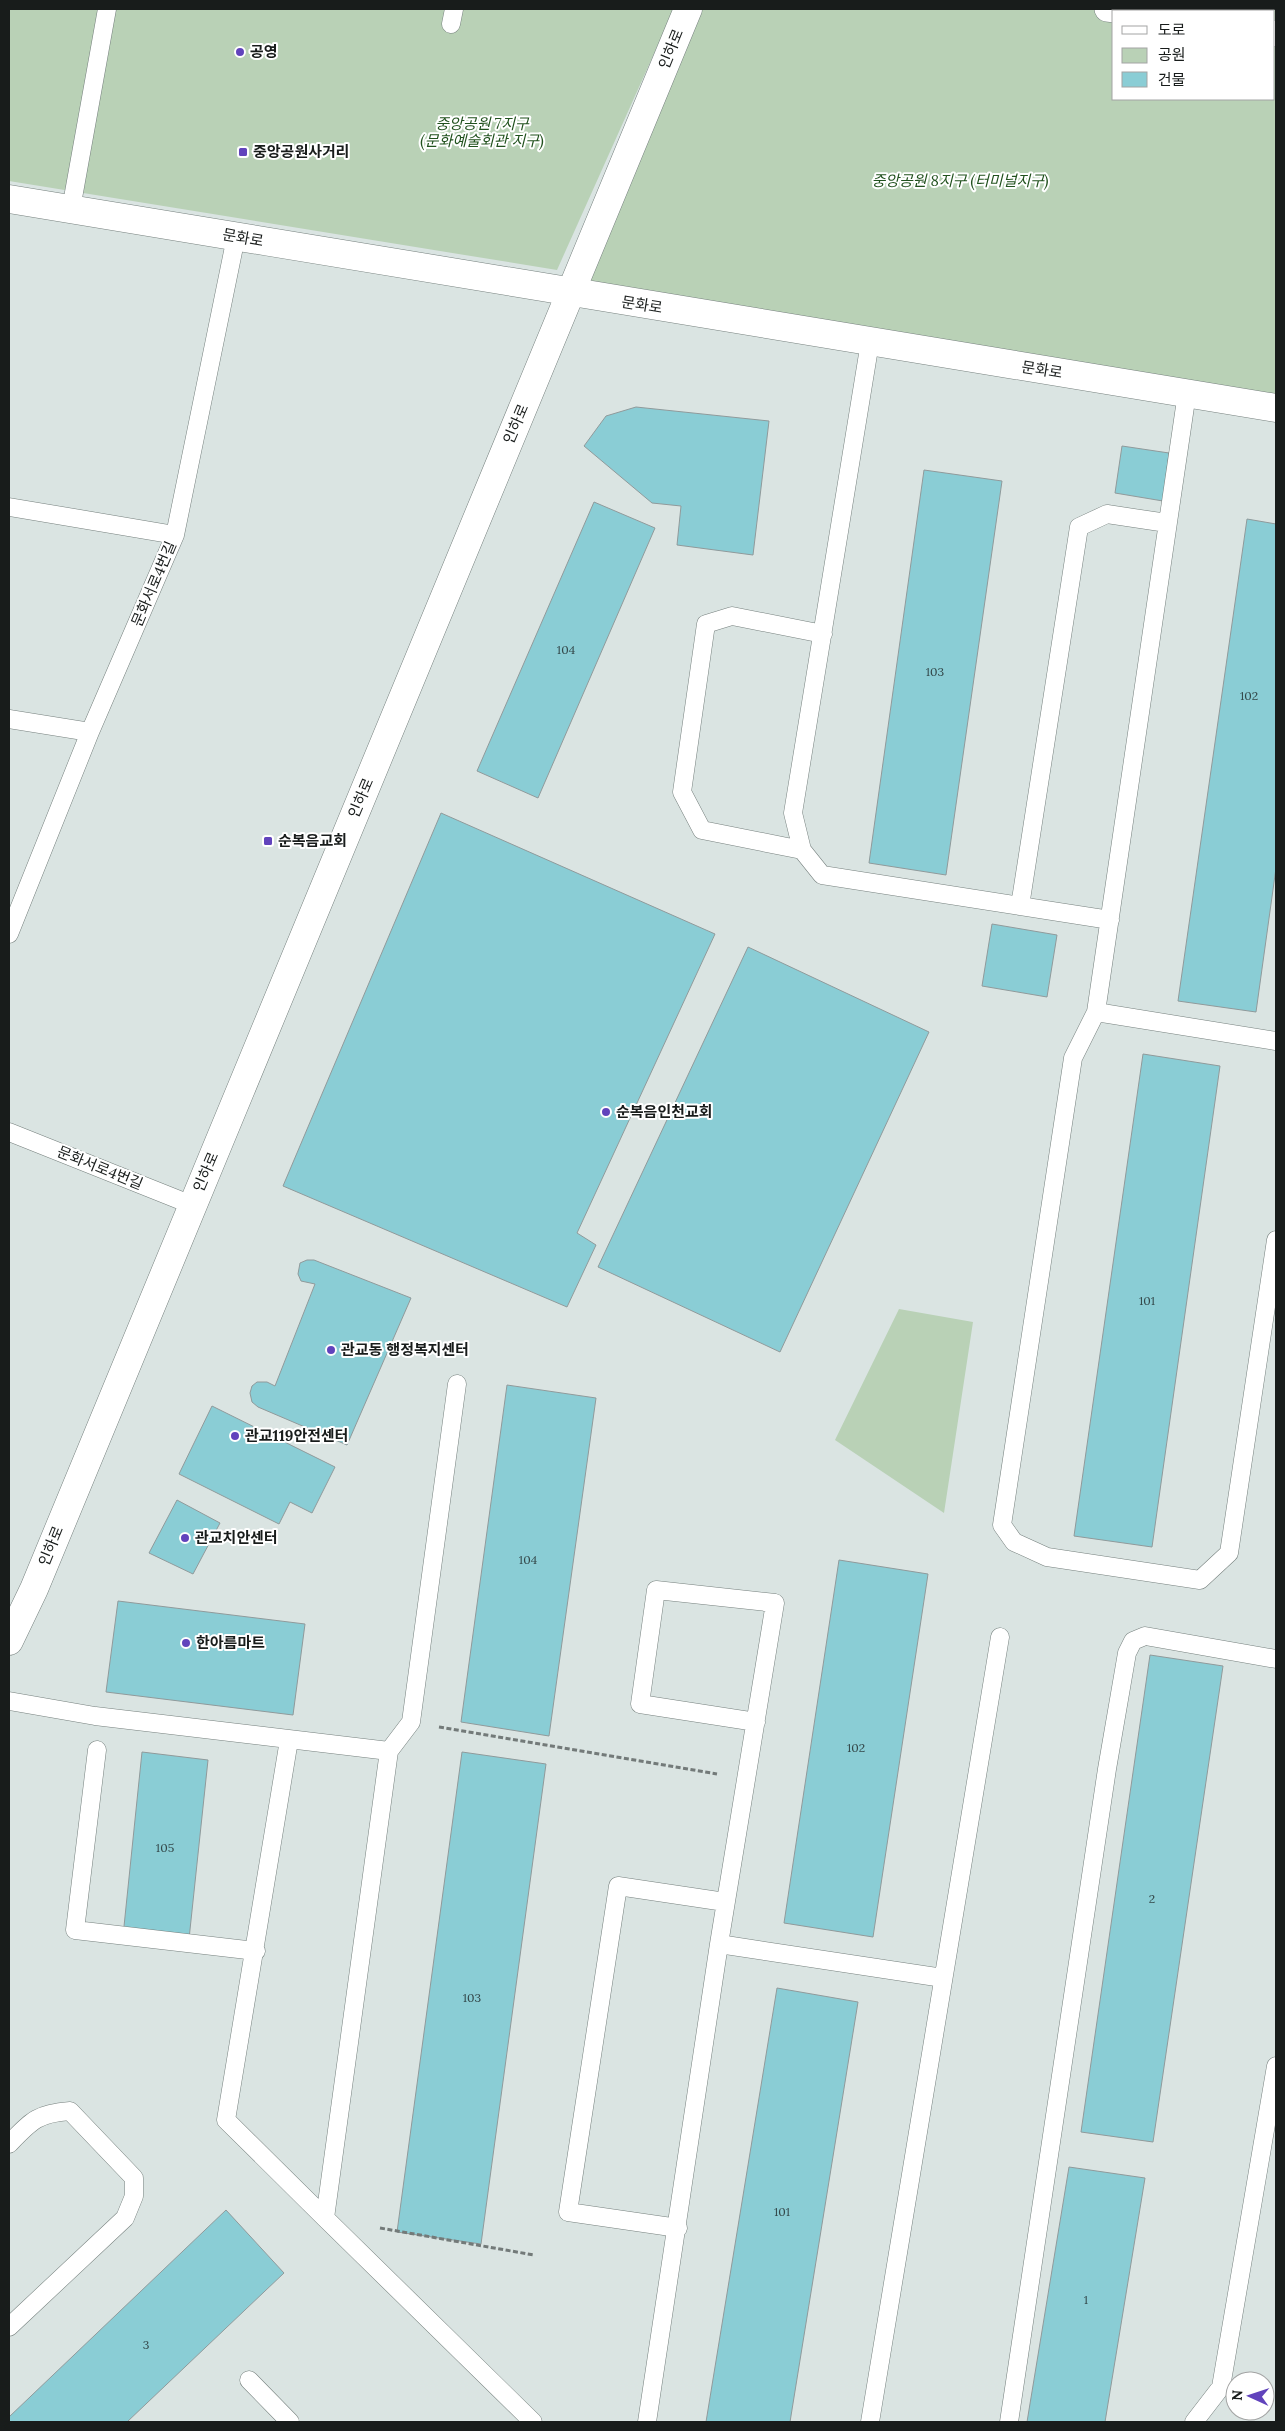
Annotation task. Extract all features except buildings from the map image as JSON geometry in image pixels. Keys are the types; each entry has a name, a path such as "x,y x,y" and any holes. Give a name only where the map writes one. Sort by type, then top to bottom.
{"main road":[{"name":"인하로","path":"9,1641 34,1588 688,9"},
{"name":"문화로","path":"9,199 1276,408"}],"lane":[{"path":"71,210 107,9"},
{"path":"175,535 236,237"},
{"path":"870,342 793,813 802,850 822,875 1110,920"},
{"path":"1187,393 1096,1012 1073,1058 1002,1525 1014,1542 1047,1557 1200,1580 1229,1553 1276,1240"},
{"name":"문화서로4번길","path":"9,508 175,535 90,732 11,925"},
{"path":"1020,906 1079,527 1107,514 1167,523"},
{"path":"802,850 702,830 682,792 706,624 732,616 823,634"},
{"path":"9,719 90,732"},
{"path":"1096,1012 1276,1041"},
{"name":"문화서로4번길","path":"9,1132 192,1205"},
{"path":"325,2218 389,1751 412,1722 457,1384"},
{"path":"647,2422 678,2228 719,1944 756,1722 775,1603 656,1590 640,1704 756,1722"},
{"path":"870,2422 1000,1636"},
{"path":"1009,2422 1105,1779 1127,1653 1133,1641 1145,1636 1276,1659"},
{"path":"9,1700 95,1716 389,1751"},
{"path":"289,1740 256,1952 226,2120 533,2422"},
{"path":"97,1750 75,1930 256,1952"},
{"path":"678,2228 568,2212 618,1886 726,1902"},
{"path":"719,1944 943,1978"},
{"path":"1194,2422 1222,2387 1276,2066"},
{"path":"9,2144 32,2120 53,2112 70,2111 134,2178 134,2196 125,2218 9,2327"},
{"path":"249,2380 290,2422"}],"path":[{"path":"412,1722 746,1779"},
{"path":"325,2218 534,2255"}],"green space":[{"name":"중앙공원 7지구 (문화예술회관 지구)","path":"9,9 674,9 557,270 9,181"},
{"name":"중앙공원 8지구 (터미널지구)","path":"688,9 1276,9 1276,408 571,293"},
{"path":"899,1309 973,1322 944,1513 835,1440"}],"place":[{"name":"공영","path":"240,52"},
{"name":"중앙공원사거리","path":"243,152"},
{"name":"순복음교회","path":"268,841"},
{"name":"순복음인천교회","path":"606,1112"},
{"name":"관교동 행정복지센터","path":"331,1350"},
{"name":"관교119안전센터","path":"235,1436"},
{"name":"관교치안센터","path":"185,1538"},
{"name":"한아름마트","path":"186,1643"}]}
